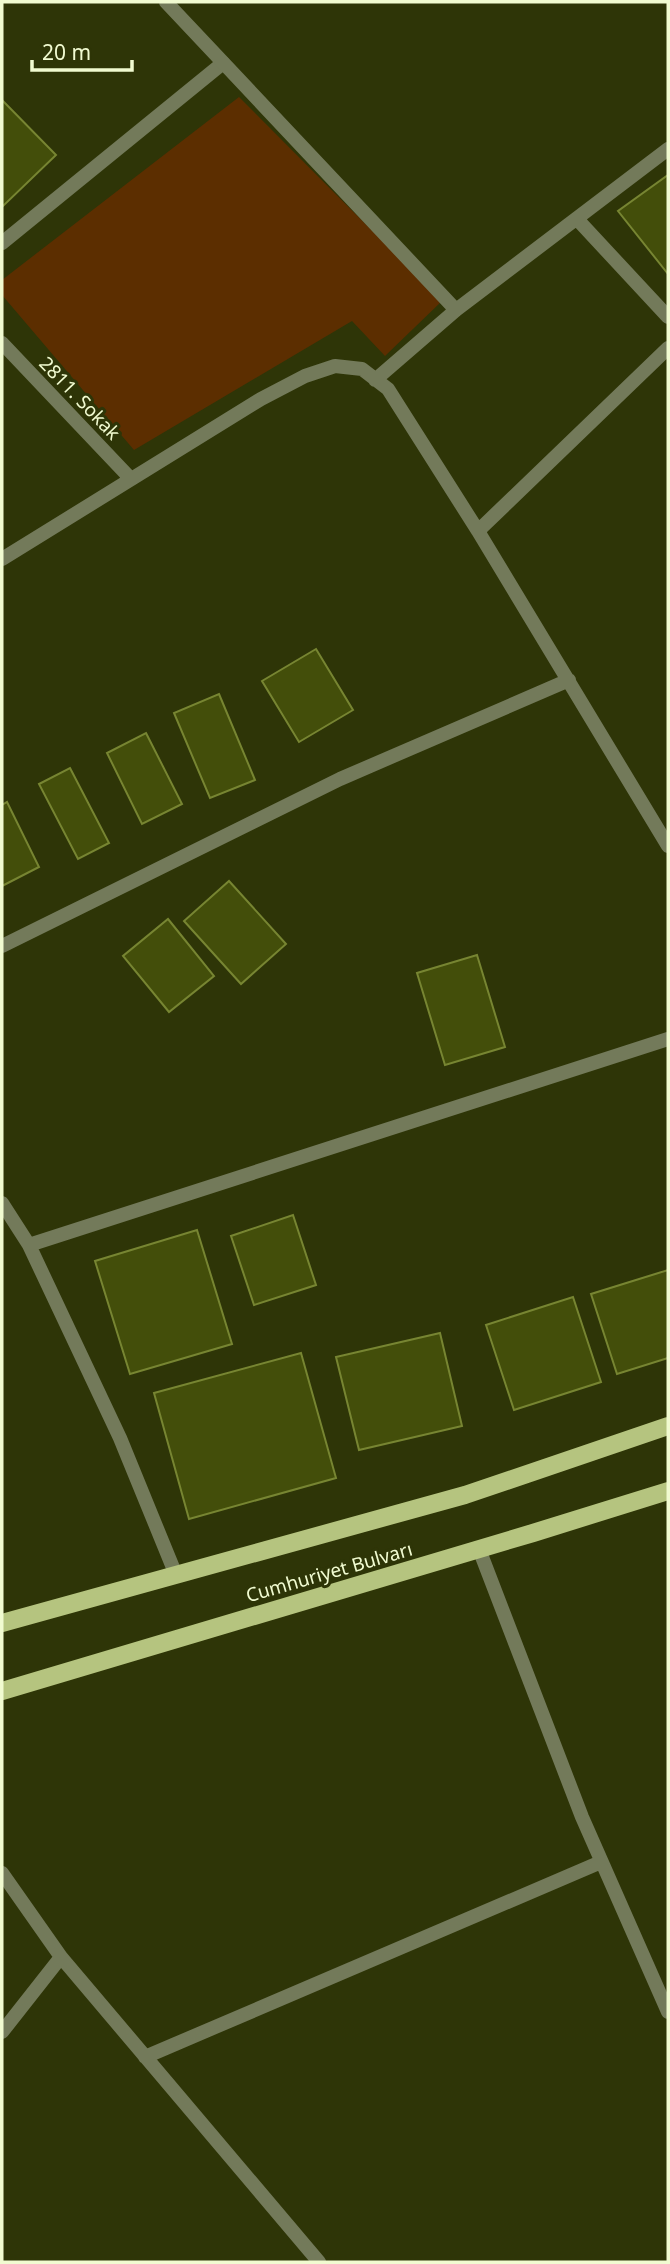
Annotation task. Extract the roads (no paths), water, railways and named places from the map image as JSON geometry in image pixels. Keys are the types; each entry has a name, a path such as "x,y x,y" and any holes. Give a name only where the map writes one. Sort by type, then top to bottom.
{"main road":[{"name":"Cumhuriyet Bulvarı","path":"2,1623 465,1495 668,1426"},
{"name":"Cumhuriyet Bulvarı","path":"2,1691 668,1491"}],"street":[{"path":"166,2 456,310"},
{"path":"2,243 223,63"},
{"path":"375,380 456,310 668,149"},
{"path":"577,219 668,317"},
{"name":"2811. Sokak","path":"2,343 131,479"},
{"path":"478,531 668,348"},
{"path":"2,559 261,399 305,376 335,366 362,369 388,388 478,531 668,846"},
{"path":"2,946 340,779 569,680"},
{"path":"29,1245 668,1040"},
{"path":"2,1203 29,1245 120,1438 176,1575"},
{"path":"479,1549 582,1817 668,2012"},
{"path":"145,2057 601,1862"},
{"path":"2,1873 61,1957 319,2262"},
{"path":"2,2032 61,1957"}]}
